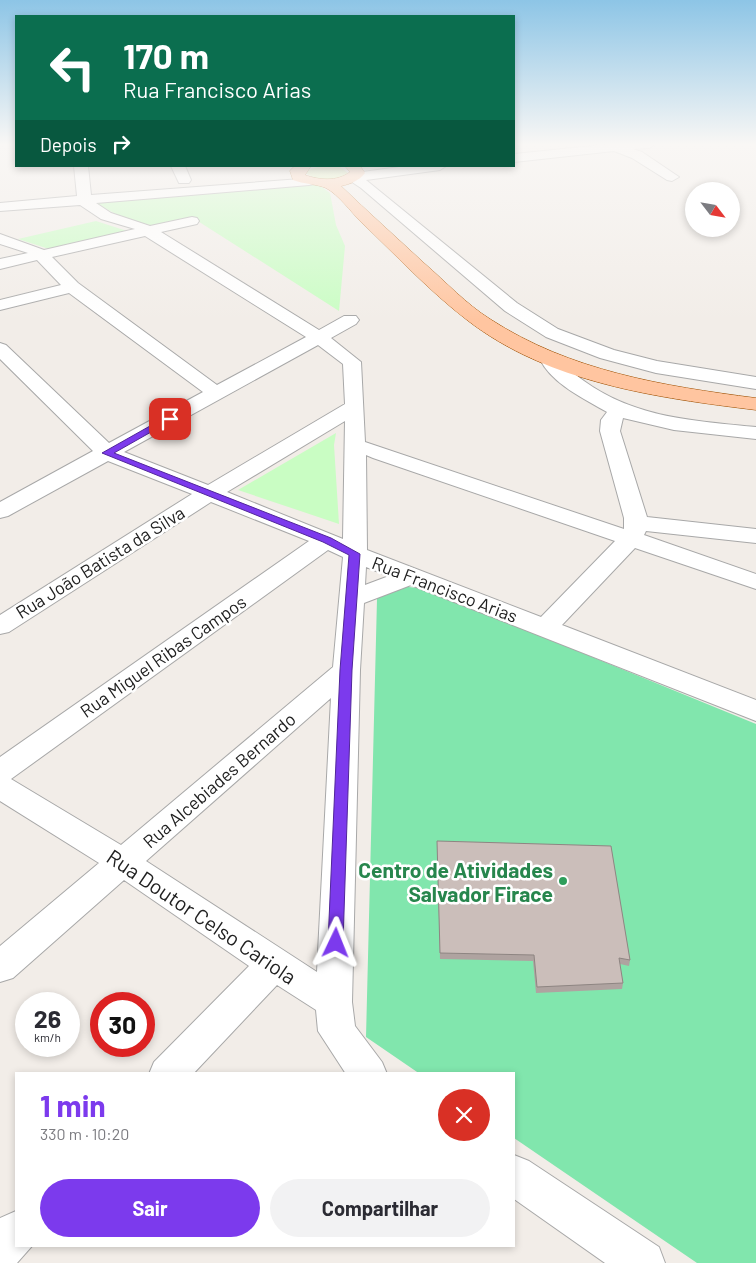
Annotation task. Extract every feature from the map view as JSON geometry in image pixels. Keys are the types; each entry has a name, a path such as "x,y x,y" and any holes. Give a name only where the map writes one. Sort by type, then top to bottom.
{"main road":[{"path":"350,203 445,292 483,323 518,344 549,359 618,380 695,397 756,404"},
{"path":"380,203 466,288 497,314 527,332 570,351 617,367 694,384 756,392"}],"street":[{"path":"0,207 25,203"},
{"path":"86,203 97,212 140,226 317,336 352,362 355,406 354,554 346,670 334,1002 337,1031 367,1072"},
{"path":"387,203 512,307 552,333 607,354 656,367 756,383"},
{"path":"0,264 192,221"},
{"path":"0,239 34,250 72,287 216,393"},
{"path":"0,306 72,287"},
{"path":"0,511 317,336 350,320"},
{"name":"Rua Francisco Arias","path":"0,349 107,453 327,540 354,554 546,627 756,711"},
{"path":"549,359 553,367 596,398 620,409 666,422 756,433"},
{"name":"Rua João Batista da Silva","path":"0,626 210,493 355,406"},
{"path":"620,409 611,420 610,431 633,531"},
{"path":"355,446 633,531 756,582"},
{"path":"633,531 756,536"},
{"path":"546,627 633,531"},
{"name":"Rua Miguel Ribas Campos","path":"0,772 327,540"},
{"path":"352,599 412,576"},
{"name":"Rua Alcebiades Bernardo","path":"0,967 346,670"},
{"name":"Rua Doutor Celso Cariola","path":"0,787 123,862 274,964 334,1002"},
{"path":"170,1072 274,964"},
{"path":"515,1176 643,1263"},
{"path":"0,1249 15,1233"}],"green space":[{"path":"96,203 332,203 336,225 345,246 339,311 193,218 154,226 123,218"},
{"path":"96,221 127,231 49,249 18,239"},
{"path":"336,433 334,445 339,524 238,490"},
{"name":"Centro de Atividades Salvador Firace","path":"400,586 426,589 756,724 756,1263 697,1263 515,1139 515,1072 417,1072 366,1037 377,599 385,590"}],"building":[{"path":"437,841 611,846 630,960 619,958 623,983 537,987 534,955 440,953"}],"place":[{"name":"Centro de Atividades Salvador Firace","path":"563,881"}],"route":[{"path":"170,419 107,453 327,540 354,554 346,670 336,943"}]}
